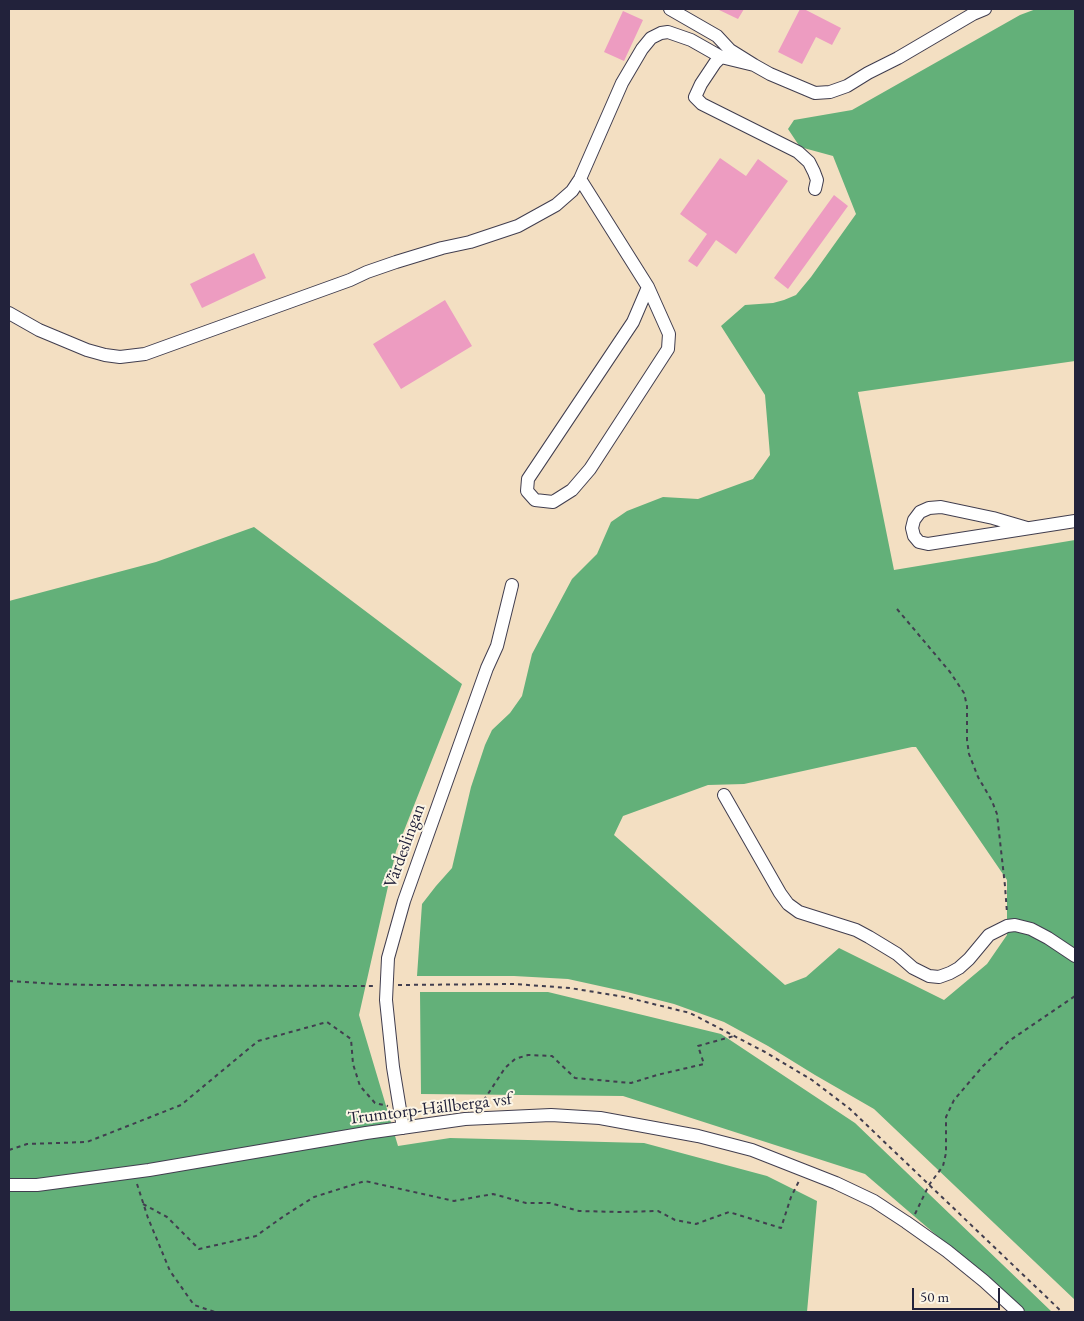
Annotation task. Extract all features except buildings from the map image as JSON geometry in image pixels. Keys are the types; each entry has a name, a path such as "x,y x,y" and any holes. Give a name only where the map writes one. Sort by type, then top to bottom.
{"street":[{"path":"670,9 718,36 726,54"},
{"path":"9,313 39,330 86,350 120,357 145,354 396,262 442,248 470,242 518,226 556,205 572,191 580,179 622,83 642,49 650,38 660,33 668,32 691,40 754,65 770,74 816,93 830,92 847,86 898,58 975,10"},
{"path":"726,54 715,63 695,97 702,104 798,152 809,162 814,172 817,180 815,189"},
{"path":"580,179 648,287 669,334 668,349 590,469 572,490 553,502 535,500 527,491 528,478 633,322 648,287"},
{"path":"1027,528 941,507 929,508 920,512 914,520 912,528 914,536 919,542 928,544 1075,521"},
{"name":"Värdeslingan","path":"402,1128 386,1000 388,958 404,901 497,646 512,585"},
{"path":"724,795 788,904 799,912 856,930 897,954 913,968 928,976 939,977 959,968 989,935 1007,926 1015,925 1032,929 1075,956"},
{"name":"Trumtorp-Hällberga vsf","path":"9,1186 37,1185 133,1173 465,1119 551,1115 600,1118 698,1136 752,1150 836,1183 874,1201 947,1251 1018,1312"}],"path":[{"path":"897,609 950,672 964,693 967,706 969,754 978,778 989,795 997,814 1005,886 1007,926"},
{"path":"9,981 106,985 514,984 570,988 624,997 690,1013 765,1052 812,1080 850,1109 1062,1312"},
{"path":"906,1222 914,1216 929,1185 943,1166 946,1153 946,1117 954,1100 983,1066 1009,1041 1075,996"},
{"path":"9,1150 27,1144 87,1142 182,1105 258,1042 327,1022 350,1039 353,1064 360,1086 375,1103 400,1110"},
{"path":"422,1112 482,1103 505,1068 515,1059 528,1055 552,1056 575,1078 631,1083 657,1074 704,1064 698,1046 734,1036"},
{"path":"143,1204 167,1216 199,1249 256,1236 314,1197 365,1181 454,1201 493,1194 526,1203 550,1203 579,1211 658,1211 675,1220 696,1224 729,1212 781,1228 790,1197 804,1170"},
{"path":"133,1173 143,1204 170,1271 194,1304 215,1312"}],"green space":[{"path":"1036,9 1075,9 1075,361 858,392 894,570 1075,540 1075,1300 874,1109 724,1022 674,1004 568,979 514,976 417,976 422,904 452,868 471,787 485,745 492,730 510,713 522,696 532,654 572,579 597,554 611,522 627,511 663,497 698,499 753,479 770,455 765,395 721,326 745,305 773,303 796,295 856,214 833,156 800,147 788,129 794,120 852,110 1020,15","holes":["916,747 1007,880 1007,935 987,964 944,1000 839,948 806,977 785,985 614,835 623,816 708,785 744,784"]},
{"path":"254,527 462,684 396,851 359,1015 398,1146 450,1138 644,1143 767,1176 817,1201 807,1312 9,1312 9,601 156,562"},
{"path":"420,992 548,992 721,1034 855,1123 1052,1312 1026,1312 865,1174 623,1096 421,1094"}]}
